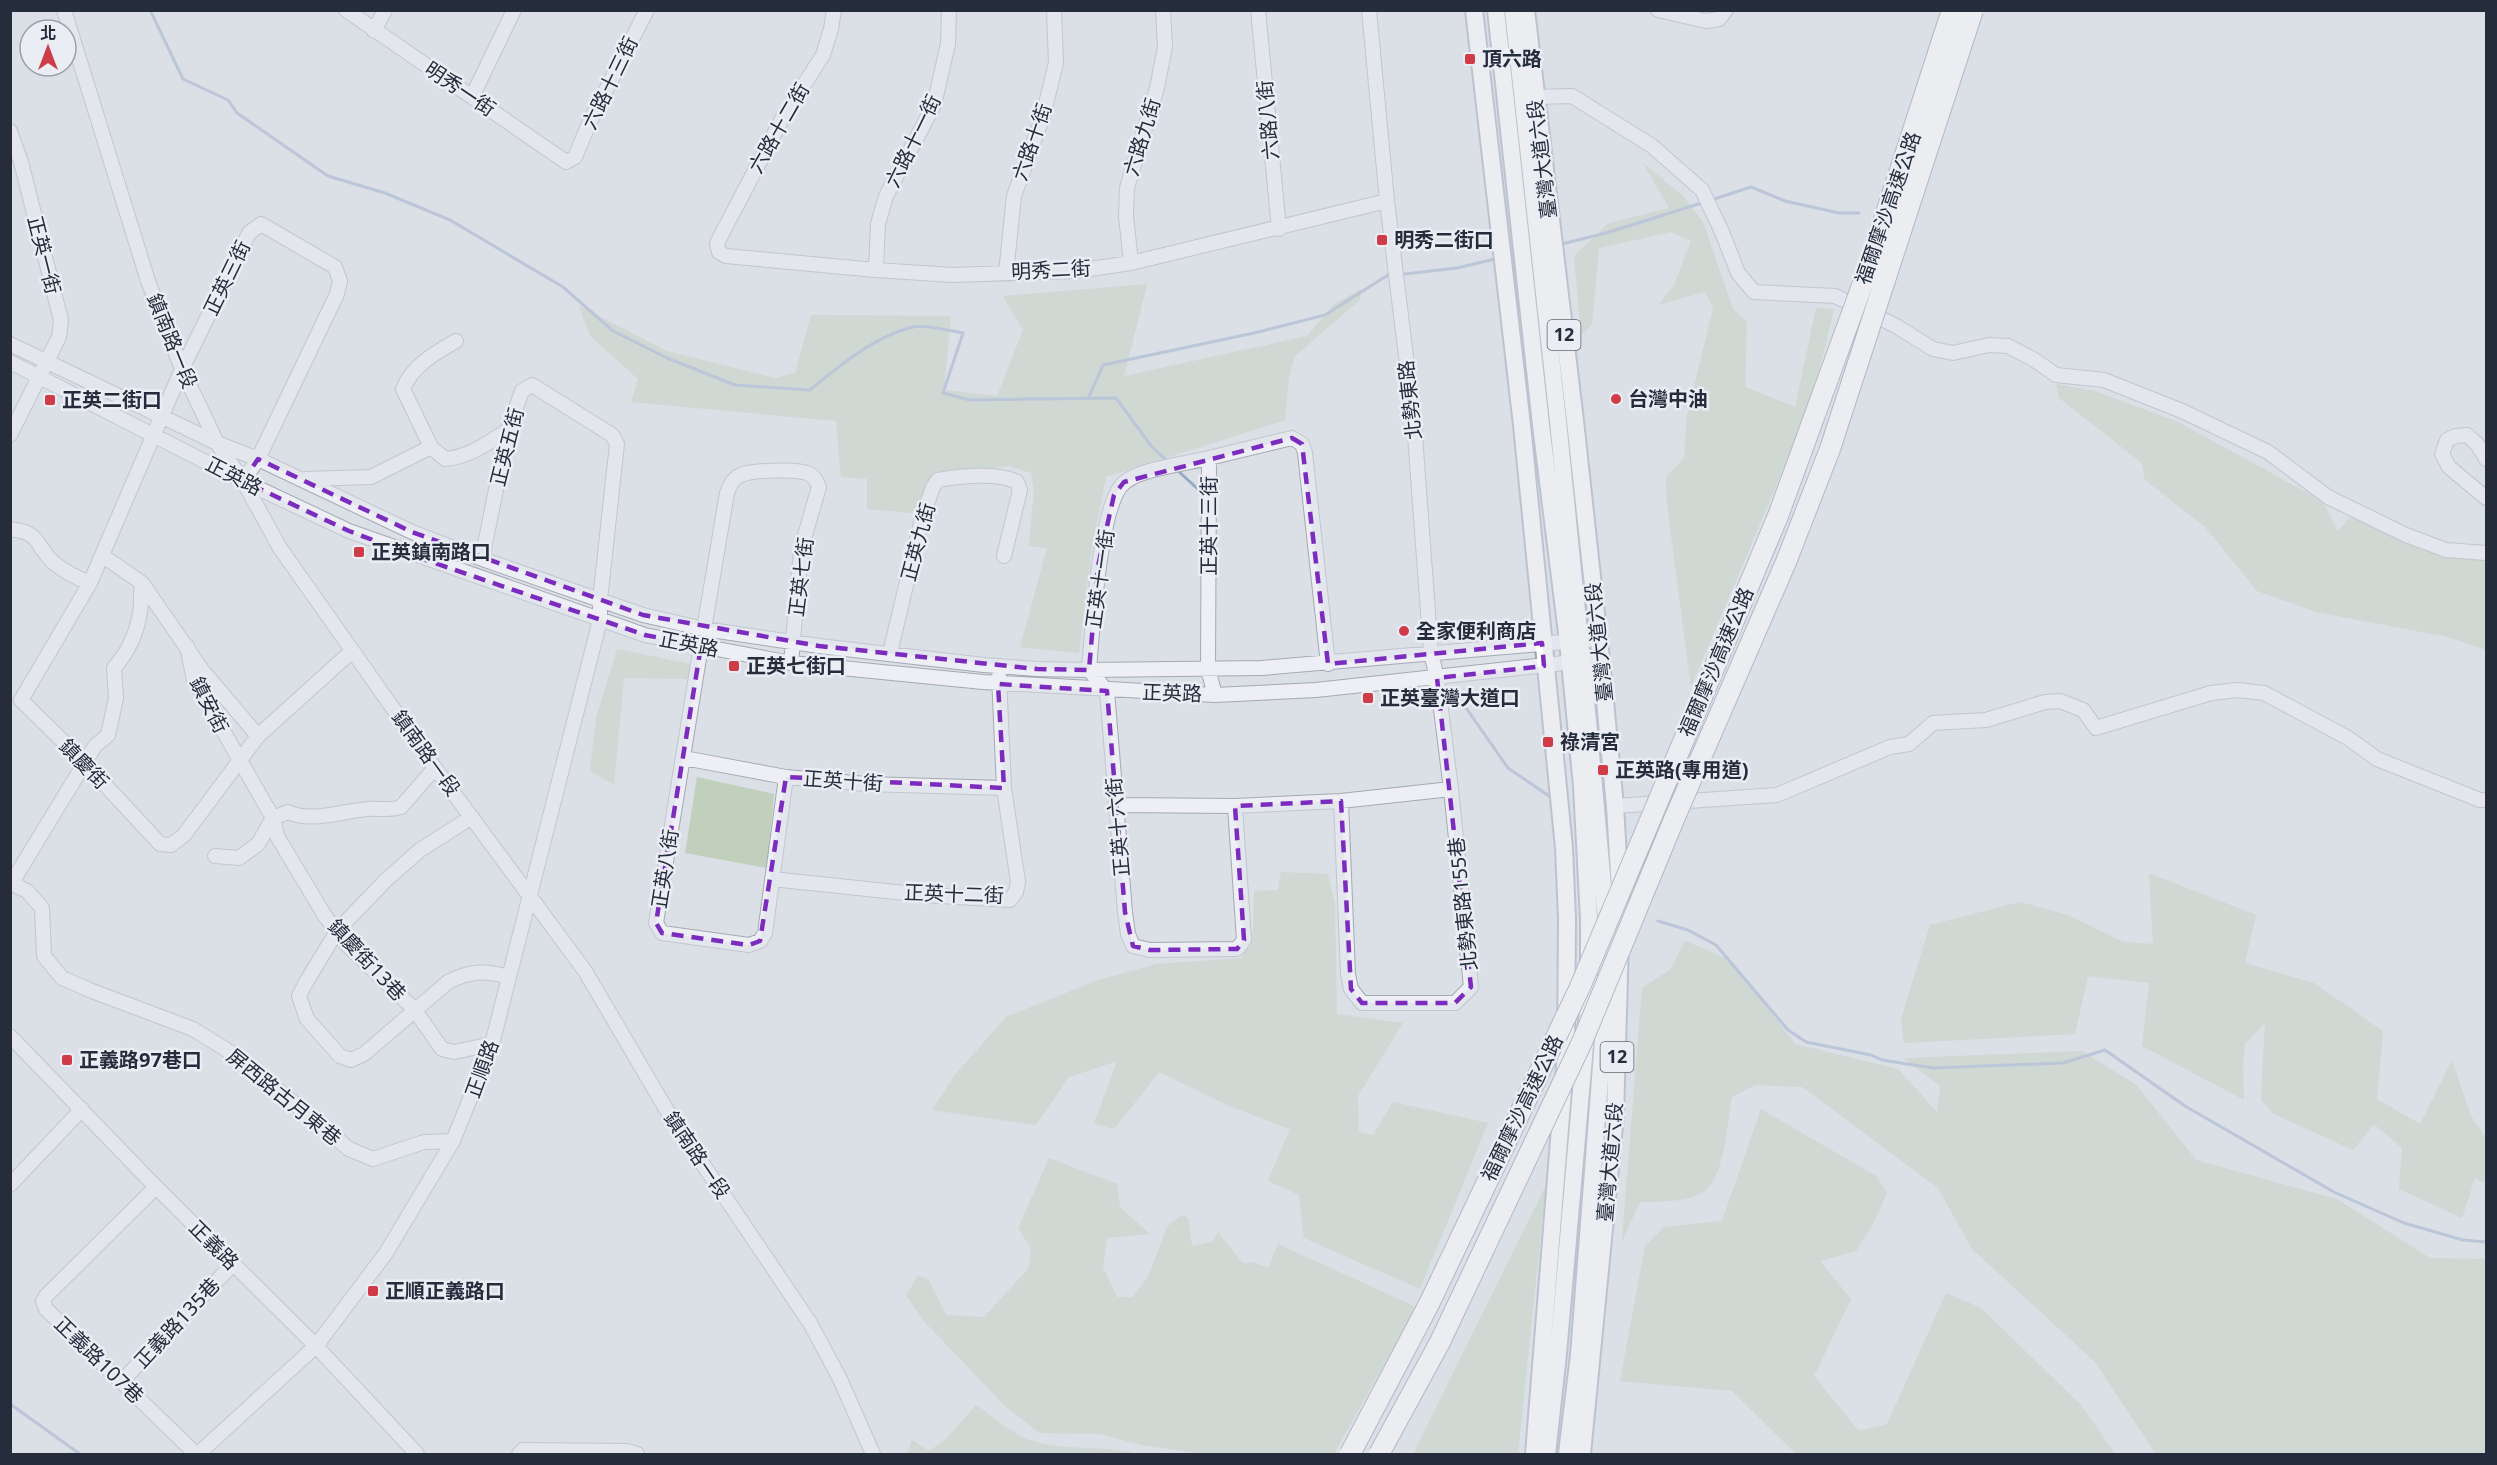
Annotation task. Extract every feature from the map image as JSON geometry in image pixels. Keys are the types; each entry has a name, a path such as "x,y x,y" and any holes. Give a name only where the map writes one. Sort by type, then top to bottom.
{"highway":[{"name":"福爾摩沙高速公路","path":"1350,1455 1430,1304 1580,987 1779,516 1867,272 1952,10"},
{"name":"福爾摩沙高速公路","path":"1379,1455 1440,1342 1582,1042 1675,817 1786,562 1830,449 1973,10"}],"main road":[{"path":"1474,10 1522,425 1544,666 1564,848 1567,919 1566,1053 1534,1455"},
{"name":"臺灣大道六段","path":"1496,10 1541,425 1574,641"},
{"name":"臺灣大道六段","path":"1514,10 1576,662 1606,919 1606,1000 1579,1355 1567,1455"},
{"name":"臺灣大道六段","path":"1526,10 1601,660 1615,807 1621,907 1616,1116 1582,1455"},
{"name":"臺灣大道六段","path":"1547,1455 1589,1000 1589,919 1576,662"}],"street":[{"name":"鎮南路一段","path":"64,10 148,281 182,369 217,443 243,481 280,548 435,768 585,971 669,1114 810,1323 840,1379 873,1455"},
{"name":"明秀一街","path":"346,10 566,162 575,157"},
{"path":"374,31 385,10"},
{"path":"472,97 514,10"},
{"name":"六路十三街","path":"575,157 590,121 647,10"},
{"name":"六路十二街","path":"717,243 782,119 823,55 834,10"},
{"name":"六路十一街","path":"876,270 878,224 886,196 934,105 948,44 949,10"},
{"name":"六路十街","path":"1006,273 1014,196 1043,116 1056,63 1054,10"},
{"name":"六路九街","path":"1131,263 1126,216 1127,188 1157,88 1165,47 1163,10"},
{"name":"六路八街","path":"1258,10 1279,229"},
{"name":"北勢東路","path":"1369,10 1387,201 1414,422 1431,653 1437,678 1451,789"},
{"path":"1658,10 1706,21 1719,19 1726,10"},
{"path":"1535,97 1572,96 1652,146 1702,190 1738,273 1754,292 1835,296 1896,326 1933,349 1953,353 1989,345 2008,346 2033,359 2056,375 2104,380 2182,411 2268,452 2328,497 2406,535 2446,550 2487,553"},
{"name":"正英一街","path":"10,131 21,162 60,320 59,337 10,435"},
{"name":"明秀二街","path":"717,243 719,252 726,256 876,270 952,275 1076,271 1131,263 1387,201"},
{"name":"正英三街","path":"153,434 182,369 249,233 261,224 335,267 340,282 337,294 258,459 243,481"},
{"path":"456,341 434,354 408,376 403,389 431,447 445,459 456,458 477,450 508,430"},
{"name":"正英路","path":"10,344 217,443 258,459 412,532 643,615 704,629 1000,666 1089,670 1208,669 1328,664 1598,639"},
{"name":"正英路","path":"10,362 243,481 349,531 645,635 791,663 999,684 1215,695 1316,690 1601,660"},
{"name":"正英五街","path":"482,559 508,430 522,391 532,385 612,435 617,444 600,600"},
{"name":"鎮慶街","path":"153,434 90,583 21,700 85,763 160,844 171,845 183,835 258,736 352,651"},
{"path":"2487,459 2468,435 2456,436 2447,440 2442,454 2449,467 2487,498"},
{"name":"正英十三街","path":"1215,695 1208,669 1209,458 1292,438 1302,444 1305,453 1328,664"},
{"path":"258,459 310,480 371,477 431,447"},
{"name":"正英十一街","path":"1089,670 1098,566 1114,495 1124,482 1139,475 1209,458"},
{"name":"正英七街","path":"704,629 727,493 732,481 742,474 782,471 808,473 817,481 819,487 801,549 791,663"},
{"name":"正英九街","path":"890,653 922,518 933,487 939,480 956,476 1009,477 1017,482 1020,490 1004,556"},
{"path":"10,529 27,531 38,541 51,560 70,575 90,583"},
{"name":"鎮安街","path":"103,556 142,583 202,670 258,736"},
{"path":"11,884 94,746 108,735 116,698 114,668 124,657 135,633 141,610 142,583"},
{"name":"正順路","path":"197,1455 316,1346 386,1253 453,1141 492,1044 600,621 600,600"},
{"name":"鎮安街","path":"186,646 194,680 239,761"},
{"name":"正英八街","path":"701,646 656,923 662,933 748,945 760,941 765,933 786,777"},
{"name":"正英十二街","path":"772,879 924,895 1010,900 1016,892 1018,882 1004,788 1000,666"},
{"path":"1089,670 1107,691"},
{"path":"1615,807 1777,795 1890,747 1909,744 1933,723 1986,720 2045,702 2060,701 2083,710 2096,728 2211,693 2238,690 2264,693 2348,738 2377,759 2480,800 2487,800"},
{"name":"正英十六街","path":"1107,691 1128,934 1133,946 1150,950 1237,949 1244,940 1235,806"},
{"name":"正英十街","path":"684,758 786,777 866,784 1004,788"},
{"name":"鎮慶街13巷","path":"239,761 273,818 277,836 349,947 414,1009 442,1049 454,1052 492,1044"},
{"path":"215,856 239,858 258,844 273,818 288,812 298,817 344,814 368,809 394,810 401,807 435,768"},
{"path":"1117,806 1235,806 1341,801 1451,789"},
{"name":"北勢東路155巷","path":"1341,801 1348,974 1351,989 1362,1004 1455,1003 1471,987 1451,789"},
{"path":"472,818 420,850 386,880 337,931 299,996 307,1019 340,1056 351,1060 364,1054 448,982 464,974 480,971 508,977"},
{"name":"屏西路古月東巷","path":"11,884 27,891 42,908 44,956 62,978 92,992 193,1029 238,1057 349,1149 373,1159 424,1142 453,1141"},
{"name":"正義路","path":"10,1036 316,1346 417,1455"},
{"path":"10,1185 82,1109"},
{"name":"正義路107巷","path":"156,1186 43,1301 46,1309 197,1455"},
{"name":"正義路135巷","path":"122,1382 233,1264"},
{"path":"519,1455 523,1450 627,1450 637,1455"}],"highlighted area":[{"path":"1292,438 1302,444 1328,664 1542,643 1544,666 1437,678 1471,987 1455,1003 1362,1003 1351,989 1341,801 1235,806 1244,940 1237,949 1150,950 1133,946 1125,912 1107,691 998,684 1004,788 786,777 760,941 749,945 662,933 656,923 701,646 645,635 426,560 349,531 243,481 258,459 412,532 643,615 819,646 1037,669 1089,670 1098,566 1114,495 1124,482"}],"green space":[{"path":"1643,163 1682,195 1703,222 1733,309 1747,322 1745,387 1795,407 1816,308 1834,309 1812,401 1691,687 1667,505 1666,477 1684,458 1687,415 1713,308 1705,292 1658,305 1674,285 1691,241 1671,232 1599,248 1592,325 1581,335 1574,256 1609,223 1669,208"},
{"path":"1147,284 1124,376 1307,336 1334,304 1361,289 1360,300 1295,356 1289,378 1285,420 1106,477 1092,546 1079,653 1020,647 1047,548 1029,546 1034,490 1031,473 1010,466 937,475 912,513 867,509 867,479 841,477 836,421 631,402 638,379 590,336 579,306 667,351 775,378 795,373 811,315 951,316 944,390 997,396 1023,330 1003,296"},
{"path":"2056,384 2095,391 2178,422 2322,501 2338,531 2353,514 2430,547 2486,561 2486,650 2448,637 2316,612 2257,591 2205,527 2145,480 2142,463 2059,398"},
{"path":"617,649 691,664 688,679 624,678 614,785 590,771 596,718"},
{"path":"697,777 774,794 767,868 685,853"},
{"path":"1281,872 1328,874 1335,904 1337,1014 1403,1023 1358,1096 1359,1132 1373,1135 1393,1102 1488,1123 1420,1289 1304,1238 1299,1195 1268,1181 1290,1129 1229,1106 1159,1072 1114,1129 1094,1124 1117,1061 1069,1077 1036,1125 932,1110 954,1076 1006,1017 1098,980 1156,964 1242,958 1253,929 1254,891 1278,890"},
{"path":"2149,873 2256,915 2245,963 2314,983 2383,1031 2377,1099 2420,1124 2452,1060 2471,1116 2486,1138 2486,1183 2475,1178 2462,1218 2399,1189 2402,1148 2374,1124 2353,1150 2274,1114 2261,1100 2265,1023 2245,1044 2244,1100 2142,1046 2149,983 2088,976 2075,1034 1904,1043 1901,1019 1930,925 2020,902 2068,915 2123,942 2153,944"},
{"path":"1685,941 1731,960 1795,1044 1898,1069 1937,1112 1940,1086 1903,1058 2082,1051 2136,1085 2196,1160 2337,1199 2430,1258 2486,1259 2486,1454 2156,1454 2095,1362 1972,1249 1938,1188 1802,1087 1756,1085 1732,1097 1721,1161 1712,1183 1705,1191 1692,1197 1674,1201 1640,1202 1622,1241 1642,988 1671,969"},
{"path":"1761,1109 1876,1176 1887,1193 1872,1226 1856,1251 1820,1261 1851,1299 1814,1376 1859,1431 1887,1424 1946,1293 1981,1308 2081,1405 2115,1454 1796,1454 1732,1391 1620,1381 1645,1246 1664,1227 1722,1221"},
{"path":"1049,1158 1117,1184 1120,1207 1150,1234 1107,1238 1103,1267 1117,1297 1133,1297 1148,1277 1167,1227 1181,1215 1188,1218 1192,1246 1212,1242 1218,1232 1243,1263 1253,1262 1268,1268 1278,1244 1416,1307 1334,1454 1203,1454 1142,1445 1100,1434 1039,1433 1005,1406 922,1319 906,1295 918,1276 928,1279 946,1315 984,1317 1029,1268 1031,1248 1018,1228"},
{"path":"1546,1185 1518,1454 1413,1454"},
{"path":"976,1405 1011,1430 1032,1441 1139,1454 907,1454 912,1440 929,1451 945,1440"}],"waterway":[{"path":"150,10 183,79 228,100 237,113 328,176 385,193 450,220 563,287 613,331 667,358 735,385 810,390 858,353 899,331 924,326 963,333 943,393 970,400 1116,398 1152,447 1167,461"},
{"path":"1711,200 1751,187 1785,201 1839,213 1859,213"},
{"path":"1562,244 1606,233 1705,202"},
{"path":"1405,274 1457,268 1495,259"},
{"path":"1088,399 1103,365 1254,333 1325,315 1388,275"},
{"path":"1177,470 1200,491"},
{"path":"1464,705 1508,768 1549,796"},
{"path":"1658,921 1688,930 1716,945 1788,1030 1806,1042 1871,1055 1882,1060 1933,1068 2063,1063 2105,1050 2185,1106 2334,1192 2404,1223 2463,1240 2486,1242"},
{"path":"10,1404 80,1454"}],"place":[{"name":"頂六路","path":"1470,59"},
{"name":"明秀二街口","path":"1382,240"},
{"name":"台灣中油","path":"1616,399"},
{"name":"正英二街口","path":"50,400"},
{"name":"正英鎮南路口","path":"359,552"},
{"name":"全家便利商店","path":"1404,631"},
{"name":"正英七街口","path":"734,666"},
{"name":"正英臺灣大道口","path":"1368,698"},
{"name":"祿清宮","path":"1548,742"},
{"name":"正英路(專用道)","path":"1603,770"},
{"name":"正義路97巷口","path":"67,1060"},
{"name":"正順正義路口","path":"373,1291"}]}
